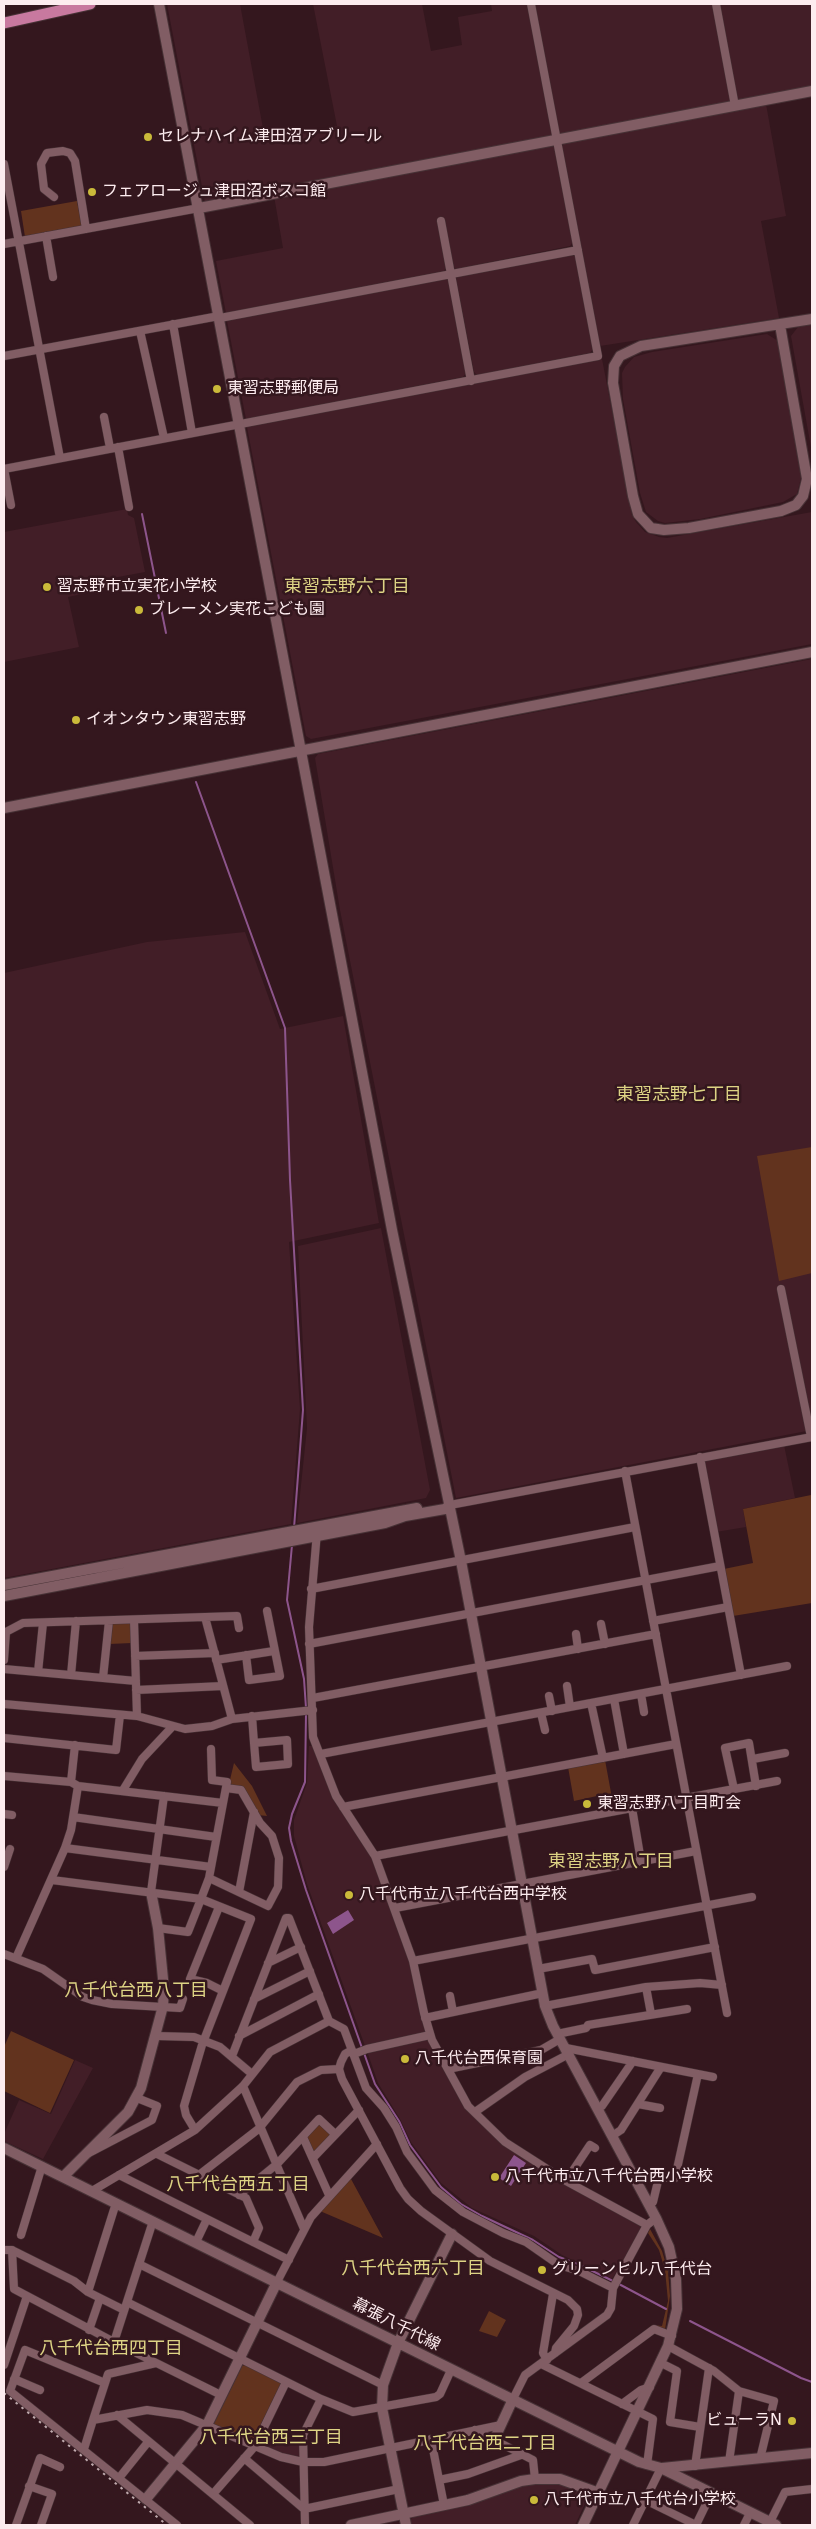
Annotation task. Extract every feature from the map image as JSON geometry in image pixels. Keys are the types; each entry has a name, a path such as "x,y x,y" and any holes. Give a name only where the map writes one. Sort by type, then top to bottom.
{"main road":[{"path":"4,23 90,4"}],"street":[{"path":"159,4 396,1249 461,1560 545,2006 559,2037 656,2218 669,2248 673,2263 676,2313 672,2336 650,2387 583,2525"},
{"path":"11,505 4,469 598,356 531,4"},
{"path":"716,4 735,106"},
{"path":"4,244 812,91"},
{"path":"54,197 44,189 41,164 47,153 63,150 70,153 75,161 86,229"},
{"path":"4,164 60,458"},
{"path":"442,221 471,381"},
{"path":"46,236 54,277"},
{"path":"4,356 578,250"},
{"path":"780,325 807,478 803,496 796,504 781,511 689,528 664,530 652,528 638,514 633,496 613,383 614,366 620,356 641,346 812,319"},
{"path":"173,324 192,432"},
{"path":"140,330 164,438"},
{"path":"104,417 129,507"},
{"path":"4,808 812,652"},
{"path":"4,1585 316,1525 444,1503 450,1505 811,1437 781,1290"},
{"path":"700,1457 741,1675"},
{"path":"625,1471 727,2013"},
{"path":"4,1596 318,1536 446,1509 450,1505"},
{"path":"316,1525 318,1536 311,1589 309,1644 313,1698 309,1711 313,1737 336,1796 375,1856 413,1961 430,2035 468,2106 505,2142 566,2181 646,2225"},
{"path":"311,1589 635,1527"},
{"path":"309,1644 720,1566"},
{"path":"653,1621 728,1607"},
{"path":"246,1655 249,1680 280,1676 267,1611"},
{"path":"4,1660 5,1632 23,1624 237,1616 239,1628"},
{"path":"205,1617 232,1719"},
{"path":"134,1620 137,1716"},
{"path":"104,1678 109,1621"},
{"path":"38,1672 43,1622"},
{"path":"71,1676 76,1622"},
{"path":"601,1624 605,1644"},
{"path":"576,1634 578,1649"},
{"path":"313,1698 656,1634"},
{"path":"135,1656 215,1657 274,1651"},
{"path":"321,1754 787,1666"},
{"path":"4,1669 136,1681"},
{"path":"136,1690 223,1686"},
{"path":"567,1686 570,1707"},
{"path":"641,1694 644,1712"},
{"path":"549,1696 552,1711"},
{"path":"614,1699 624,1754"},
{"path":"592,1703 602,1758"},
{"path":"4,1704 137,1716 172,1727 200,1728 232,1719 309,1711"},
{"path":"541,1713 545,1730"},
{"path":"4,1738 116,1750 120,1715"},
{"path":"252,1716 254,1742 256,1766 288,1764 287,1740 254,1742"},
{"path":"123,1790 142,1759 172,1727"},
{"path":"734,1789 726,1748 749,1743 756,1786"},
{"path":"342,1807 676,1744"},
{"path":"16,1958 65,1848 73,1817 75,1745"},
{"path":"158,1928 188,1932 209,1878 227,1782 212,1780 211,1749"},
{"path":"753,1759 785,1752"},
{"path":"4,1776 223,1804"},
{"path":"375,1856 777,1781"},
{"path":"209,1878 268,1906 278,1887 279,1865 276,1846 272,1836 260,1823 241,1790 226,1788"},
{"path":"63,2177 128,2112 137,2098 156,2036 163,2006 164,1989 158,1928 151,1892 164,1796"},
{"path":"632,1808 641,1861"},
{"path":"239,1892 254,1812"},
{"path":"73,1817 216,1837"},
{"path":"65,1848 211,1867"},
{"path":"4,1867 10,1849"},
{"path":"394,1908 696,1851"},
{"path":"52,1880 201,1899 251,1919 204,2041 184,2106 186,2115 195,2130"},
{"path":"413,1961 752,1897"},
{"path":"219,1907 190,1979 207,1983 223,1991"},
{"path":"232,2056 286,1918 290,1918 329,2021 344,2029 358,2051 366,2088 384,2108 396,2127 407,2152 435,2190 463,2212 526,2242 559,2265 615,2285"},
{"path":"268,1963 301,1947"},
{"path":"538,1969 592,1959 595,1970 715,1947"},
{"path":"4,1954 43,1970 83,1997 112,2004 180,2008 183,1999"},
{"path":"254,1999 310,1970"},
{"path":"545,2006 646,1987 700,1982 722,1985"},
{"path":"646,1987 650,2014"},
{"path":"425,2018 543,1993"},
{"path":"239,2036 319,1994"},
{"path":"450,1996 453,2012"},
{"path":"448,2069 541,2050 559,2037 586,2028 588,2025 687,2009"},
{"path":"92,2191 195,2130 243,2086 270,2052 329,2021"},
{"path":"430,2035 345,2054 339,2069 342,2079 408,2199 421,2211 490,2261 574,2304 578,2315 574,2326 556,2348 555,2353"},
{"path":"156,2036 194,2037 220,2047 252,2074"},
{"path":"475,2112 525,2077 567,2051 633,2061 713,2077"},
{"path":"598,2108 602,2106 633,2061"},
{"path":"612,2136 621,2130 661,2066"},
{"path":"199,2175 261,2127 297,2082 321,2070 339,2069"},
{"path":"648,2203 653,2202 659,2177 675,2178 698,2074"},
{"path":"243,2086 304,2228"},
{"path":"88,2154 152,2120 157,2106 137,2098"},
{"path":"638,2104 660,2108"},
{"path":"313,2158 359,2110"},
{"path":"239,2195 277,2164 319,2119 335,2134"},
{"path":"303,2136 329,2195"},
{"path":"146,2499 206,2425 304,2228 329,2195 377,2144"},
{"path":"566,2181 590,2145 595,2148"},
{"name":"幕張八千代線","path":"4,2148 451,2370 646,2465 661,2468 773,2524"},
{"path":"157,2154 246,2198 259,2228 253,2242"},
{"path":"21,2235 42,2166"},
{"path":"119,2175 289,2260"},
{"path":"88,2292 116,2203"},
{"path":"494,2440 526,2376 606,2315 610,2308 615,2285 646,2225 656,2218"},
{"path":"196,2242 207,2219"},
{"path":"114,2342 153,2221"},
{"path":"406,2525 382,2408 383,2385 398,2343 452,2234"},
{"path":"8,2250 74,2281 88,2292 100,2298 125,2306 321,2399 353,2412 436,2397 440,2394 451,2370"},
{"path":"8,2250 14,2289 90,2330 221,2395"},
{"path":"139,2264 383,2385"},
{"path":"544,2362 543,2353 553,2294"},
{"path":"4,2365 27,2296"},
{"path":"90,2330 100,2298"},
{"path":"581,2383 654,2329 672,2336"},
{"path":"668,2346 709,2368 739,2391 774,2401 760,2459"},
{"path":"105,2384 25,2350 10,2391 177,2525"},
{"path":"544,2362 653,2419 646,2465"},
{"path":"84,2449 108,2374 156,2363"},
{"path":"661,2363 677,2371 670,2422 700,2426"},
{"path":"695,2466 709,2368"},
{"path":"14,2379 40,2390"},
{"path":"213,2494 255,2446 286,2382"},
{"path":"622,2404 641,2390 650,2387"},
{"path":"729,2462 739,2391"},
{"path":"305,2525 303,2435 321,2399"},
{"path":"93,2420 148,2410 168,2411 281,2457 304,2462 324,2462 501,2425"},
{"path":"117,2415 250,2525"},
{"path":"475,2430 533,2460 536,2479"},
{"path":"431,2439 444,2505"},
{"path":"119,2478 148,2442"},
{"path":"633,2525 661,2468 812,2453"},
{"path":"439,2480 468,2474 521,2455"},
{"path":"18,2525 29,2486 40,2458 60,2467"},
{"path":"244,2458 304,2509"},
{"path":"351,2525 468,2500 521,2481 536,2479 565,2481 599,2493"},
{"path":"29,2486 52,2494 41,2525"},
{"path":"304,2509 399,2489"},
{"path":"773,2524 785,2492 812,2489"},
{"path":"645,2500 696,2525 711,2494"},
{"path":"744,2525 750,2512"}],"shaded area":[{"path":"167,4 240,4 265,139 337,126 313,4 422,4 431,51 462,45 458,17 492,11 491,4 527,4 552,135 550,138 205,202"},
{"path":"534,4 713,4 730,100 728,103 561,135 559,134"},
{"path":"718,4 812,4 812,87 736,100"},
{"path":"766,104 786,216 761,221 779,318 600,346 561,147 565,143"},
{"path":"552,145 556,148 573,242 570,246 456,269 453,266 444,219 437,220 446,268 444,271 226,313 216,261 283,248 274,196"},
{"path":"77,201 82,227 25,237 21,211"},
{"path":"571,254 576,257 593,349 590,353 477,375 474,372 456,279 458,276"},
{"path":"445,278 448,280 466,373 463,377 246,419 227,321"},
{"path":"812,324 812,453 791,336 798,327"},
{"path":"767,334 778,341 801,478 797,494 783,502 700,519 665,523 658,521 646,512 640,493 623,399 622,373 625,367 634,357 652,352"},
{"path":"602,359 632,515 645,532 667,538 812,512 812,644 311,739 306,736 247,427"},
{"name":"習志野市立実花小学校","path":"127,509 128,515 134,518 145,572 91,582 92,592 68,597 79,647 4,662 4,532"},
{"path":"812,659 812,1430 456,1498 340,910 315,758 318,754"},
{"path":"245,932 280,1029 343,1016 379,1223 289,1242 300,1409 291,1524 4,1578 4,973 147,942"},
{"path":"812,1147 812,1273 779,1281 757,1156"},
{"path":"381,1228 430,1490 426,1498 297,1523 307,1428 298,1246"},
{"path":"784,1445 795,1498 743,1509 746,1527 716,1532 703,1461"},
{"path":"811,1495 812,1603 733,1616 724,1569 753,1563 743,1509"},
{"path":"130,1623 132,1643 109,1644 112,1624"},
{"name":"八千代市立八千代台西中学校","path":"309,1746 315,1746 334,1798 374,1860 410,1962 426,2034 365,2046 307,1884 294,1836 294,1820 307,1783"},
{"path":"605,1760 614,1809 600,1812 597,1796 574,1801 568,1767"},
{"path":"234,1763 252,1786 267,1816 258,1815 242,1789 229,1784"},
{"path":"348,1910 354,1920 333,1934 327,1923"},
{"path":"11,2031 74,2060 50,2113 4,2091 4,2047"},
{"name":"八千代市立八千代台西小学校","path":"428,2039 473,2114 562,2182 641,2225 642,2228 612,2279 562,2255 534,2236 472,2208 441,2183 411,2142 400,2119 378,2083 367,2051"},
{"path":"75,2060 93,2068 43,2159 4,2141 4,2134 19,2100 51,2114"},
{"path":"321,2123 330,2132 330,2136 314,2154 307,2136 317,2124"},
{"path":"514,2155 526,2163 511,2186 499,2178"},
{"path":"348,2179 351,2179 383,2238 320,2211"},
{"path":"650,2229 662,2251 668,2271 670,2296 665,2330 654,2325 662,2326 668,2301 665,2270 659,2250 648,2233"},
{"path":"489,2311 506,2320 497,2337 479,2331"},
{"path":"246,2365 282,2382 252,2442 213,2426 212,2421 239,2366"},
{"path":"267,2426 301,2443 302,2457 299,2459 284,2455 259,2445"},
{"name":"八千代市立八千代台小学校","path":"536,2483 559,2484 589,2495 575,2525 411,2525 410,2520 413,2517 522,2485"}],"waterway":[{"path":"142,514 166,633"},
{"path":"196,782 285,1028 290,1180 303,1410 294,1528"},
{"path":"292,1545 287,1600 304,1679 306,1708"},
{"path":"306,1713 305,1782 292,1814 289,1828 291,1841 306,1890 362,2048"},
{"path":"364,2053 375,2084 399,2121 410,2145 441,2187 461,2204 482,2216 533,2240 559,2257 613,2281"},
{"path":"617,2283 666,2309"},
{"path":"690,2321 812,2382"}],"railway":[{"path":"4,2393 167,2525"}],"place":[{"name":"セレナハイム津田沼アブリール","path":"148,137"},
{"name":"フェアロージュ津田沼ボスコ館","path":"92,192"},
{"name":"東習志野郵便局","path":"217,389"},
{"name":"習志野市立実花小学校","path":"47,587"},
{"name":"ブレーメン実花こども園","path":"139,610"},
{"name":"イオンタウン東習志野","path":"76,720"},
{"name":"東習志野八丁目町会","path":"587,1804"},
{"name":"八千代市立八千代台西中学校","path":"349,1895"},
{"name":"八千代台西保育園","path":"405,2059"},
{"name":"八千代市立八千代台西小学校","path":"495,2177"},
{"name":"グリーンヒル八千代台","path":"542,2270"},
{"name":"ビューラN","path":"792,2421"},
{"name":"八千代市立八千代台小学校","path":"534,2500"}],"district":[{"name":"東習志野六丁目","path":"347,587"},
{"name":"東習志野七丁目","path":"679,1095"},
{"name":"東習志野八丁目","path":"611,1862"},
{"name":"八千代台西八丁目","path":"136,1991"},
{"name":"八千代台西五丁目","path":"238,2185"},
{"name":"八千代台西六丁目","path":"413,2269"},
{"name":"八千代台西四丁目","path":"111,2349"},
{"name":"八千代台西三丁目","path":"271,2438"},
{"name":"八千代台西二丁目","path":"485,2444"}]}
